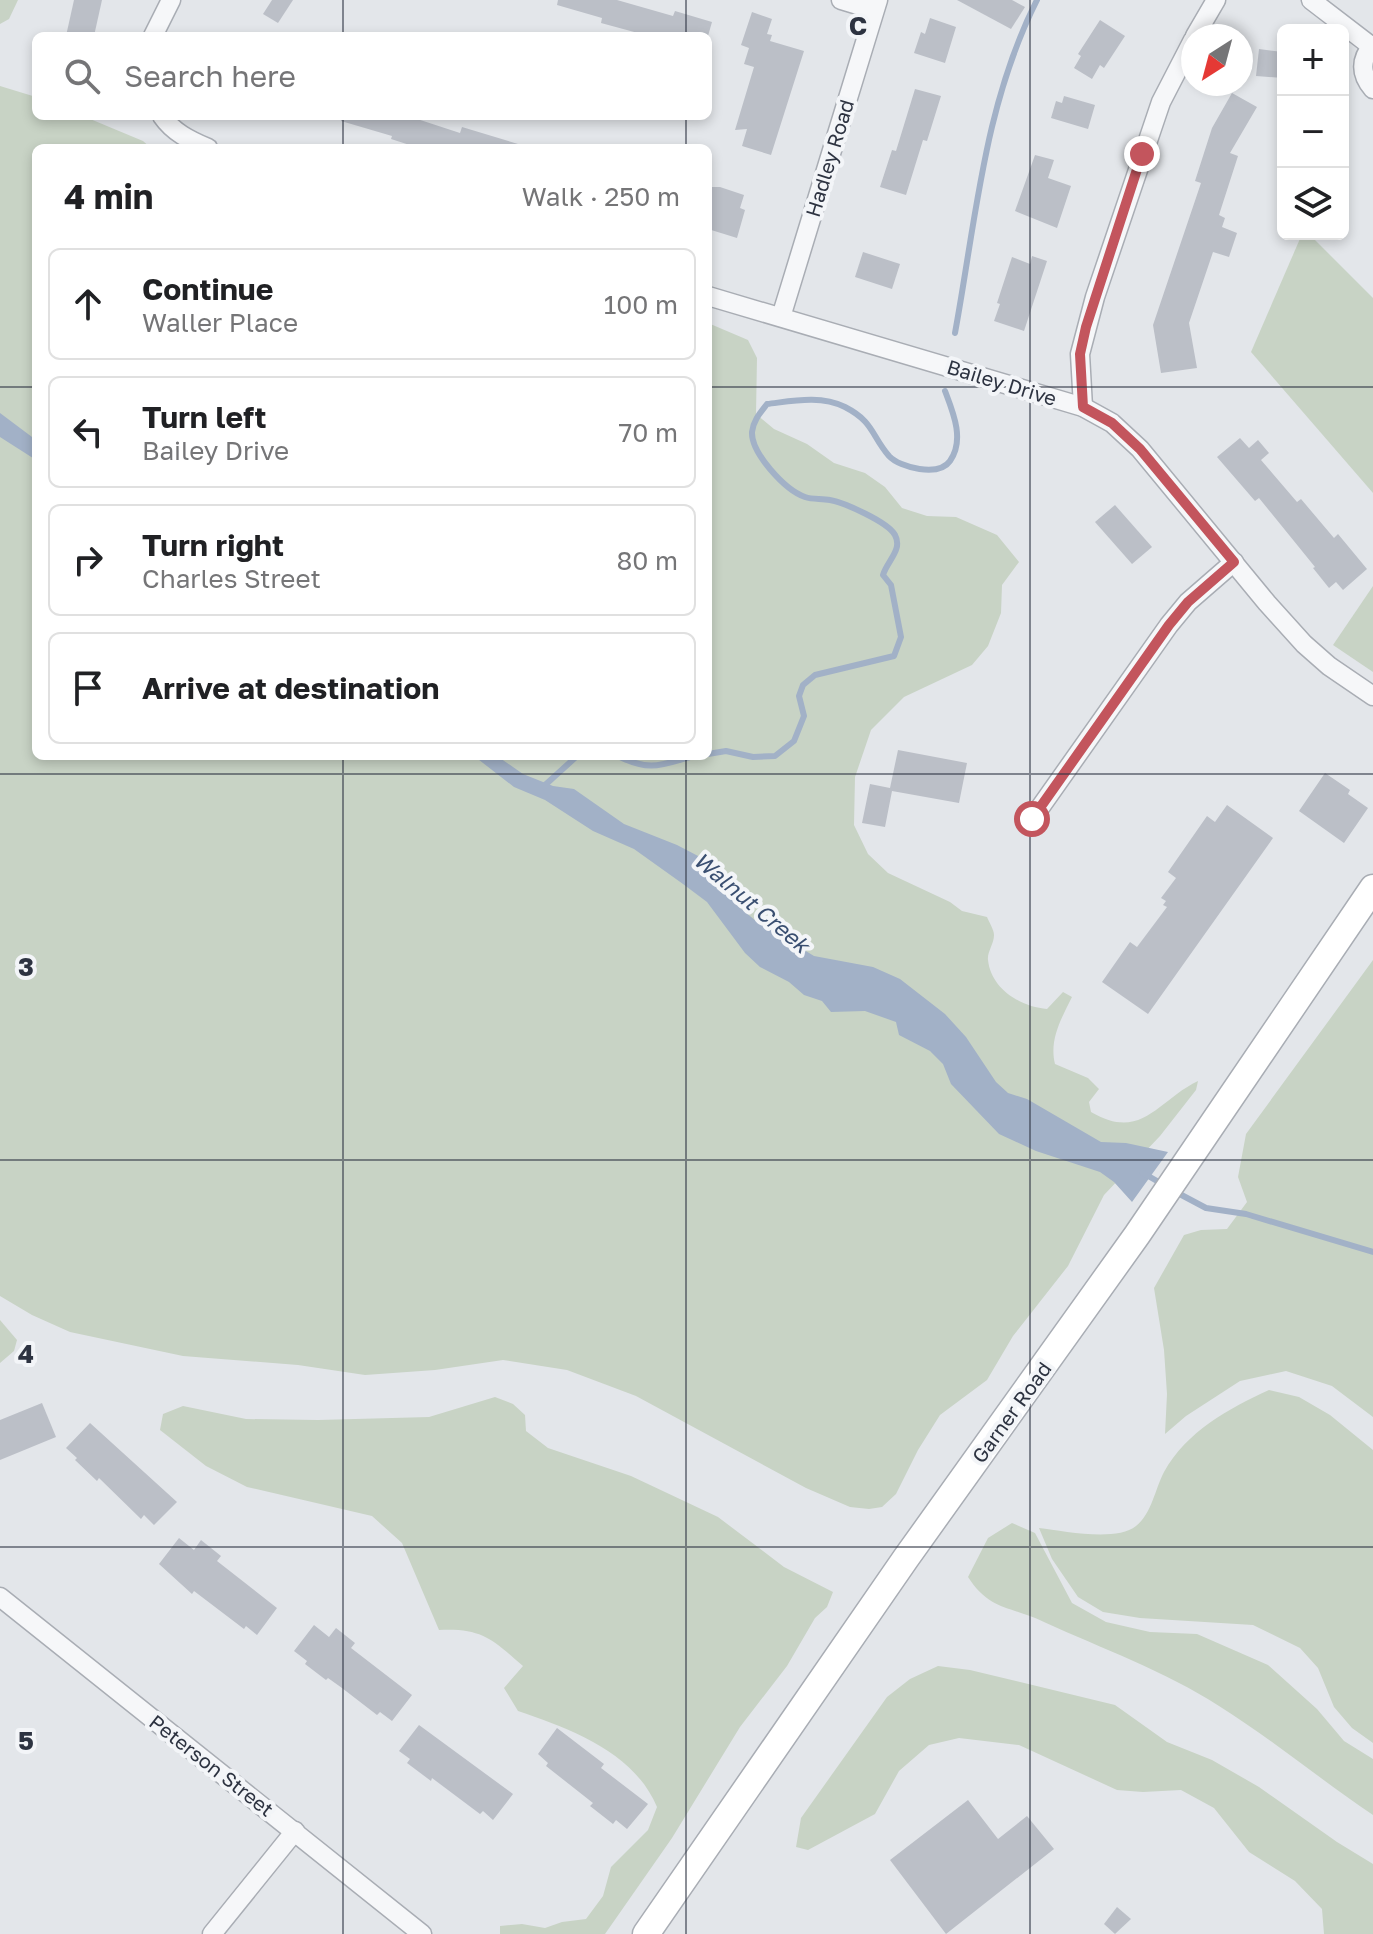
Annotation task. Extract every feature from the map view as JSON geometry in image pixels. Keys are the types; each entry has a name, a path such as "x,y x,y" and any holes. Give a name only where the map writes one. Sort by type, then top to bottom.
{"main road":[{"name":"Garner Road","path":"646,1934 906,1558 1137,1235 1373,888"}],"street":[{"path":"155,32 171,0"},
{"path":"841,0 876,5"},
{"path":"1202,24 1216,0"},
{"path":"1311,0 1372,45 1364,57 1362,69 1373,89"},
{"name":"Hadley Road","path":"781,317 876,5"},
{"path":"1083,407 1080,354 1095,297 1161,102 1181,63"},
{"path":"165,120 169,126 198,144"},
{"name":"Bailey Drive","path":"712,297 1083,407 1112,423 1140,449 1304,644 1329,666 1373,696"},
{"path":"1032,819 1169,625 1188,602 1234,562"},
{"name":"Peterson Street","path":"0,1597 422,1934"},
{"path":"212,1934 295,1831"}],"green space":[{"path":"0,0 18,0 9,19 0,24"},
{"path":"0,86 32,96 32,120 93,120 146,144 32,144 32,760 712,760 712,325 748,340 757,358 756,414 774,429 807,444 834,463 865,473 885,487 902,508 927,516 956,517 997,535 1019,562 1002,585 1001,613 988,646 972,665 904,697 871,730 855,777 854,825 868,854 888,873 950,902 962,911 987,917 994,935 988,957 990,970 1009,995 1027,1005 1047,1009 1063,992 1072,997 1055,1038 1055,1064 1088,1078 1099,1089 1089,1102 1091,1112 1109,1120 1137,1120 1198,1081 1196,1090 1160,1136 1104,1195 1068,1266 1013,1336 987,1380 940,1415 896,1494 882,1507 850,1507 806,1488 636,1396 567,1370 503,1360 435,1370 365,1375 298,1365 183,1356 70,1332 0,1296"},
{"path":"1299,240 1315,240 1373,298 1373,493 1251,352"},
{"path":"1373,586 1373,672 1333,645"},
{"path":"1373,960 1373,1417 1332,1386 1286,1371 1240,1381 1186,1416 1165,1434 1167,1394 1164,1350 1154,1288 1184,1235 1201,1230 1227,1229 1247,1202 1238,1177 1246,1134"},
{"path":"0,1320 17,1340 14,1351 0,1363"},
{"path":"1269,1390 1299,1397 1330,1415 1373,1450 1373,1743 1352,1728 1334,1707 1318,1668 1300,1648 1253,1625 1140,1618 1103,1612 1078,1597 1052,1559 1039,1528 1103,1534 1127,1531 1136,1526 1150,1508 1164,1472 1184,1445 1224,1413"},
{"path":"495,1397 513,1404 525,1415 526,1431 548,1448 631,1476 718,1517 784,1567 833,1592 827,1607 815,1618 787,1666 740,1727 672,1838 605,1934 500,1934 500,1926 522,1924 545,1928 586,1919 603,1896 611,1867 648,1830 657,1807 633,1771 599,1745 518,1711 504,1688 523,1666 486,1637 466,1631 439,1630 402,1543 372,1516 247,1487 206,1466 160,1430 163,1414 183,1406 246,1419 429,1417"},
{"path":"1012,1523 1035,1533 1072,1603 1106,1622 1150,1632 1197,1634 1268,1665 1317,1709 1344,1741 1373,1759 1373,1815 1259,1732 1198,1693 985,1596 968,1577 988,1538"},
{"path":"938,1666 970,1670 1115,1705 1167,1742 1212,1760 1259,1787 1373,1864 1373,1934 1324,1934 1322,1909 1295,1881 1249,1852 1214,1808 1181,1790 1117,1790 1019,1745 959,1738 929,1745 899,1771 875,1814 808,1850 796,1847 801,1818 887,1697 910,1679"}],"water":[{"path":"0,413 32,437 32,457 0,437"},
{"path":"479,760 503,760 523,774 553,786 574,789 624,824 700,857 739,907 756,921 814,956 873,967 900,979 945,1014 966,1037 996,1082 1008,1093 1027,1099 1101,1142 1126,1143 1168,1152 1132,1202 1100,1172 1036,1151 999,1134 951,1084 943,1064 930,1051 899,1035 896,1022 865,1011 831,1012 822,1001 804,995 789,982 760,967 745,953 707,902 634,849 593,831 545,800 514,787"}],"building":[{"path":"74,0 102,0 95,32 67,32"},
{"path":"272,0 293,0 278,23 263,14"},
{"path":"558,0 617,0 673,16 675,11 712,22 709,32 634,32 601,23 602,18 557,5"},
{"path":"957,0 1012,0 1025,7 1011,29"},
{"path":"752,12 772,19 767,34 772,35 770,41 804,51 771,155 742,146 747,129 735,130 754,67 744,64 749,48 741,45"},
{"path":"930,18 956,27 945,63 914,53"},
{"path":"1100,20 1125,36 1104,68 1100,65 1092,79 1074,68 1081,56 1078,54"},
{"path":"1259,49 1277,51 1277,78 1256,76"},
{"path":"915,89 941,96 906,195 880,187 892,150 896,151"},
{"path":"1064,96 1095,105 1088,129 1051,118 1056,101 1062,103"},
{"path":"1230,96 1237,96 1257,107 1230,153 1238,156 1219,215 1225,218 1222,227 1237,233 1229,257 1213,252 1189,323 1197,368 1161,373 1153,325 1201,183 1195,181 1212,128"},
{"path":"420,120 460,133 462,127 518,144 407,144 391,139 392,136 341,121"},
{"path":"1035,155 1054,160 1048,178 1071,186 1057,228 1015,211"},
{"path":"712,187 744,195 740,208 745,210 737,238 712,230"},
{"path":"863,252 900,264 892,289 855,277"},
{"path":"1032,256 1047,261 1024,331 994,321 1012,257 1030,264"},
{"path":"1240,438 1249,448 1258,440 1269,453 1261,460 1297,502 1301,499 1334,538 1338,534 1367,569 1343,590 1336,582 1329,588 1259,498 1255,501 1217,457"},
{"path":"1115,505 1152,547 1132,564 1095,522"},
{"path":"898,750 967,763 959,803 892,791 885,827 862,823 870,784 890,788"},
{"path":"1325,773 1350,790 1348,794 1368,808 1344,843 1299,811"},
{"path":"1227,805 1273,838 1148,1014 1102,982 1130,942 1137,947 1167,907 1163,905 1166,901 1161,898 1176,878 1168,872 1207,816 1215,822"},
{"path":"42,1403 56,1437 0,1460 0,1420"},
{"path":"90,1423 177,1502 154,1525 144,1515 141,1519 99,1478 97,1481 66,1448"},
{"path":"179,1538 194,1550 201,1540 221,1556 217,1561 277,1608 257,1635 246,1626 244,1629 194,1591 192,1594 159,1564"},
{"path":"314,1625 329,1637 336,1628 355,1643 351,1648 412,1695 392,1721 380,1712 377,1715 328,1678 326,1680 294,1651"},
{"path":"419,1725 513,1794 493,1820 407,1763 410,1759 399,1751"},
{"path":"557,1728 604,1764 601,1768 648,1804 627,1829 616,1820 613,1824 590,1806 593,1803 546,1766 548,1763 538,1754"},
{"path":"968,1800 998,1839 1027,1816 1054,1849 946,1934 890,1860"},
{"path":"1117,1907 1131,1919 1115,1934 1104,1924"}],"waterway":[{"path":"955,333 993,121 1019,40 1037,0"},
{"path":"712,753 726,751 753,757 775,756 794,741 804,716 799,696 803,685 815,675 894,656 901,637 891,585 883,575 896,551 895,535 884,524 855,509 830,500 805,497 788,487 763,460 753,441 752,432 757,417 767,404 806,400 836,403 862,418 894,460 910,467 937,469 950,461 957,444 956,426 945,391"},
{"path":"544,786 573,760"},
{"path":"627,760 647,765 678,760"},
{"name":"Walnut Creek","path":"1143,1173 1164,1185"},
{"name":"Walnut Creek","path":"1174,1191 1206,1208 1246,1214 1373,1252"}],"route":[{"path":"1032,819 1169,625 1188,602 1234,562 1140,449 1112,423 1083,407 1080,354 1086,327 1142,154"}]}
